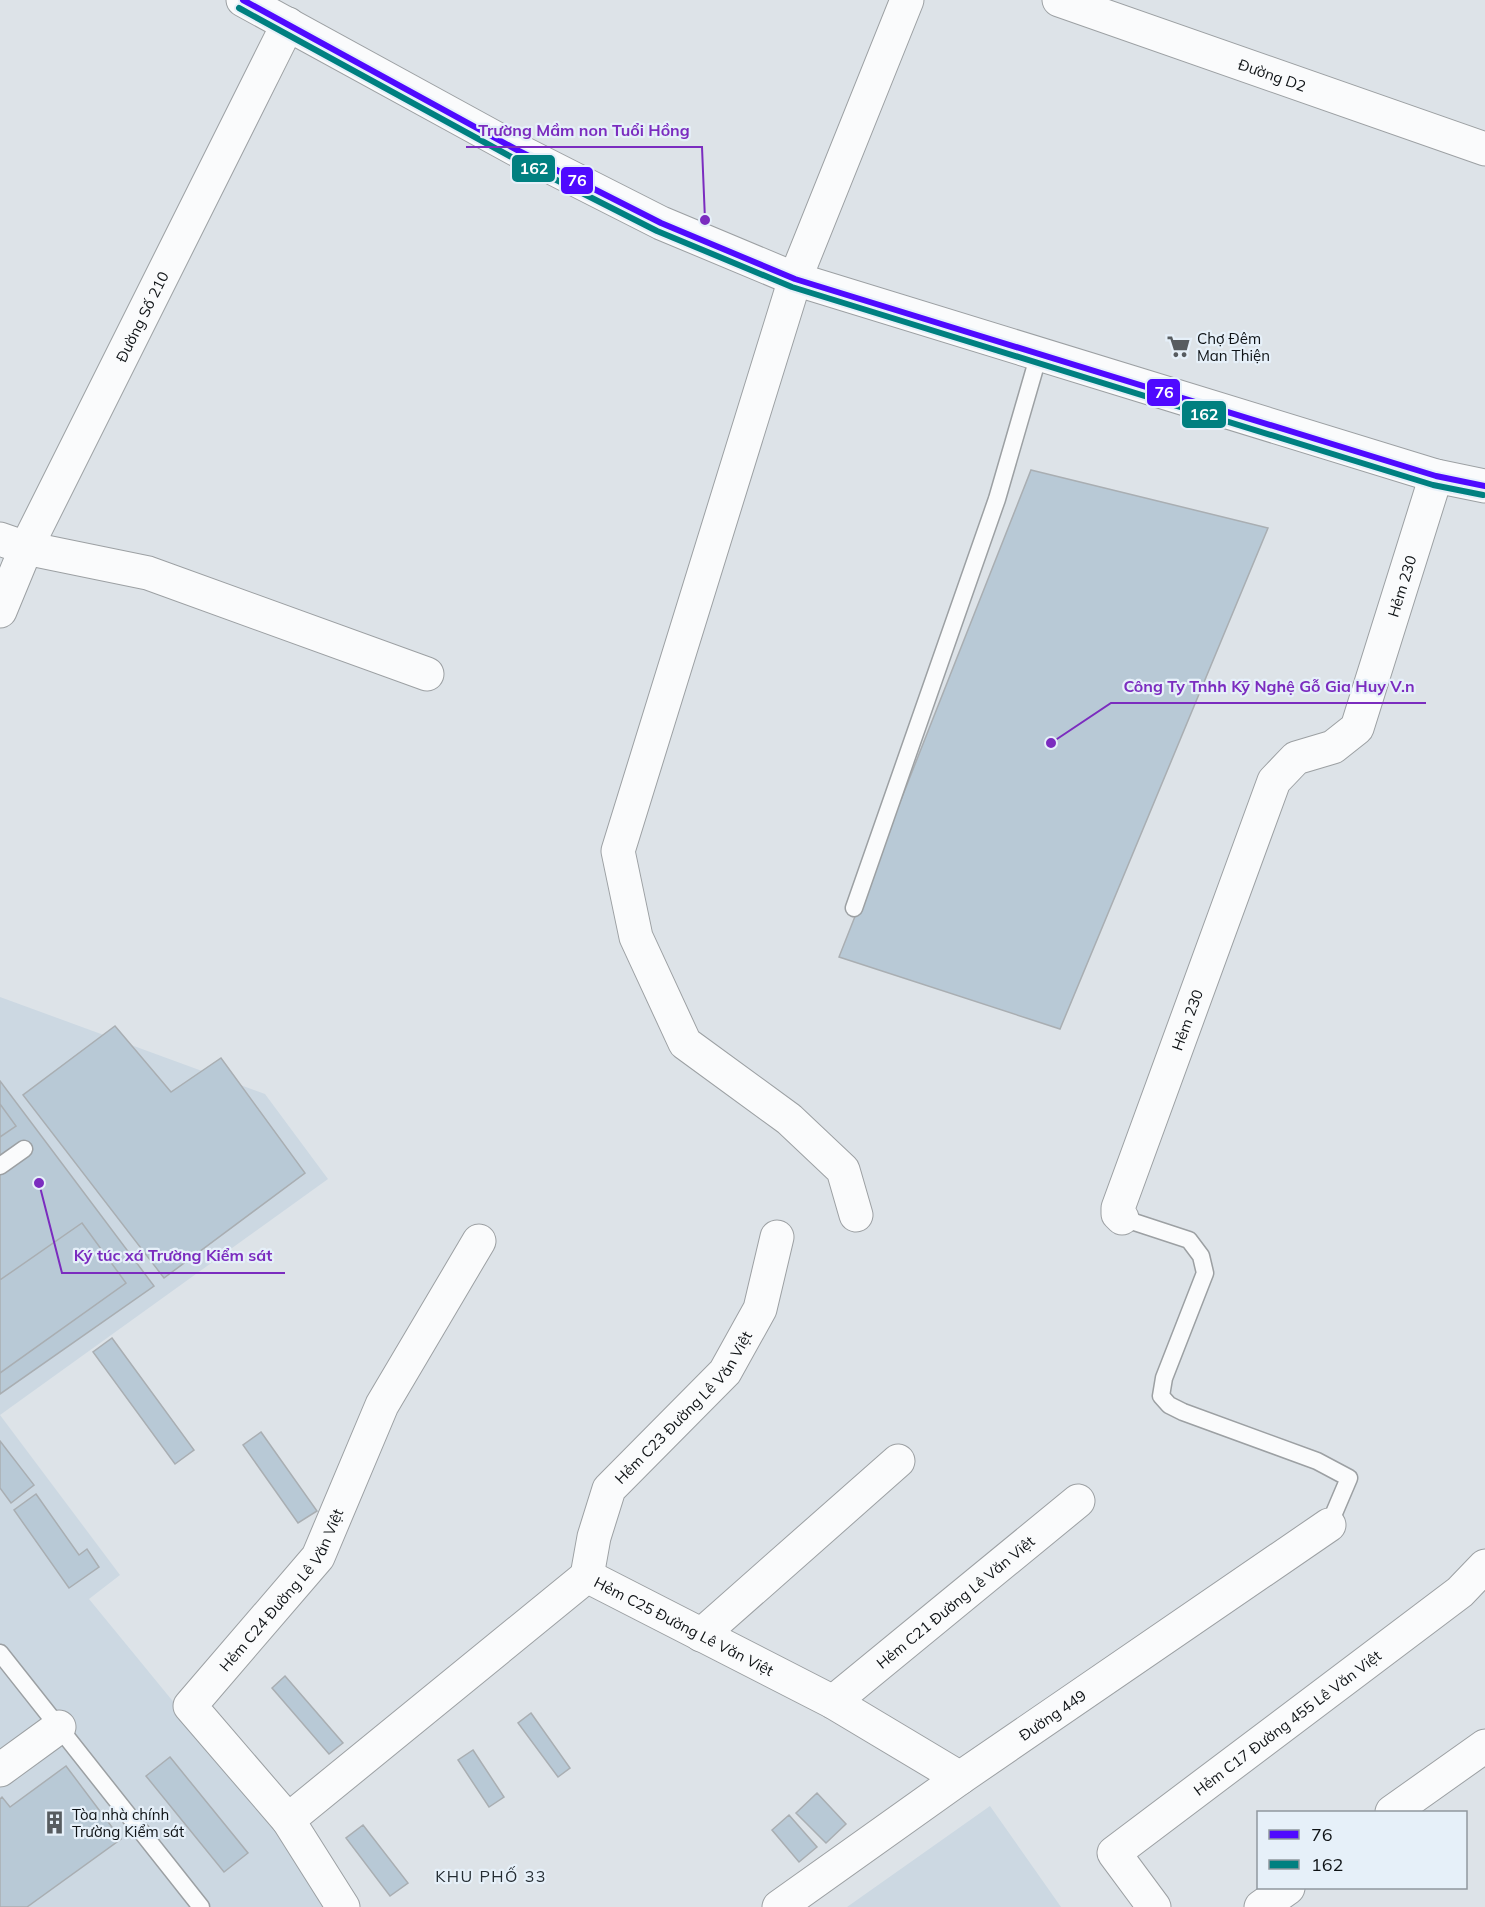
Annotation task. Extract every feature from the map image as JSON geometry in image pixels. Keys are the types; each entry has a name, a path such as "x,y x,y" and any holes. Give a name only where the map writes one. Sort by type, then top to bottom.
{"street":[{"path":"243,0 519,151 661,223 795,279 1436,476 1485,486"},
{"path":"856,1215 843,1170 789,1119 685,1043 636,937 618,851 795,279 907,0"},
{"name":"Đường D2","path":"1059,0 1485,149"},
{"name":"Đường Số 210","path":"0,611 13,544 288,24"},
{"name":"Hẻm 230","path":"1122,1218 1118,1214 1118,1208 1274,781 1296,758 1333,747 1357,728 1436,476"},
{"path":"13,544 148,573 427,674"},
{"name":"Hẻm C23 Đường Lê Văn Việt","path":"587,1576 594,1537 609,1489 725,1372 760,1309 777,1237"},
{"name":"Hẻm C24 Đường Lê Văn Việt","path":"343,1907 288,1820 190,1706 318,1557 382,1405 479,1241"},
{"path":"701,1635 898,1461"},
{"name":"Hẻm C21 Đường Lê Văn Việt","path":"833,1702 1078,1501"},
{"name":"Đường 449","path":"778,1907 1329,1525"},
{"name":"Hẻm C17 Đường 455 Lê Văn Việt","path":"1154,1907 1114,1853 1460,1592 1485,1566"},
{"name":"Hẻm C25 Đường Lê Văn Việt","path":"288,1820 587,1576 833,1702 960,1779"},
{"path":"0,1770 58,1727"},
{"path":"1393,1811 1485,1746"},
{"path":"1261,1907 1285,1889"}],"lane":[{"path":"855,908 997,500 1040,354"},
{"path":"0,1166 24,1149"},
{"name":"Hẻm 230","path":"1122,1218 1189,1240 1201,1256 1205,1273 1164,1378 1161,1396 1169,1405 1183,1412 1317,1461 1349,1478 1329,1525"},
{"path":"0,1653 201,1907"}],"shaded area":[{"path":"0,997 265,1094 328,1179 0,1415"},
{"path":"0,1415 120,1575 89,1599 276,1827 325,1907 0,1907"},
{"path":"990,1806 1061,1907 847,1907"}],"building":[{"path":"1031,470 1268,528 1060,1029 839,957"},
{"path":"115,1026 171,1092 221,1058 305,1173 164,1278 23,1095"},
{"path":"0,1081 154,1286 0,1394"},
{"path":"0,1104 16,1126 0,1137"},
{"path":"82,1223 126,1283 0,1373 0,1280"},
{"path":"112,1338 194,1450 175,1464 93,1352"},
{"path":"261,1432 317,1511 298,1523 243,1445"},
{"path":"0,1441 34,1485 11,1503 0,1488"},
{"path":"36,1494 79,1555 87,1549 99,1567 69,1588 14,1510"},
{"path":"285,1676 343,1743 329,1754 272,1688"},
{"path":"531,1713 570,1768 558,1777 518,1723"},
{"path":"473,1750 504,1797 489,1807 458,1760"},
{"path":"170,1757 248,1853 224,1872 146,1776"},
{"name":"Tòa nhà chính Trường Kiểm sát","path":"66,1766 121,1839 27,1907 0,1907 0,1799 2,1797 10,1807"},
{"path":"817,1793 846,1824 826,1843 796,1813"},
{"path":"789,1815 817,1847 799,1862 772,1830"},
{"path":"363,1825 408,1883 390,1896 346,1838"}],"transit line":[{"name":"76","path":"243,0 519,151 661,223 795,279 1436,476 1485,486"},
{"name":"162","path":"239,8 515,159 657,231 792,287 1433,485 1483,495"}],"place":[{"name":"Trường Mầm non Tuổi Hồng","path":"705,220"},
{"name":"Chợ Đêm Man Thiện","path":"1179,347"},
{"name":"Công Ty Tnhh Kỹ Nghệ Gỗ Gia Huy V.n","path":"1051,743"},
{"name":"Ký túc xá Trường Kiểm sát","path":"39,1183"},
{"name":"Tòa nhà chính Trường Kiểm sát","path":"54,1823"}],"district":[{"name":"KHU PHỐ 33","path":"491,1876"}]}
